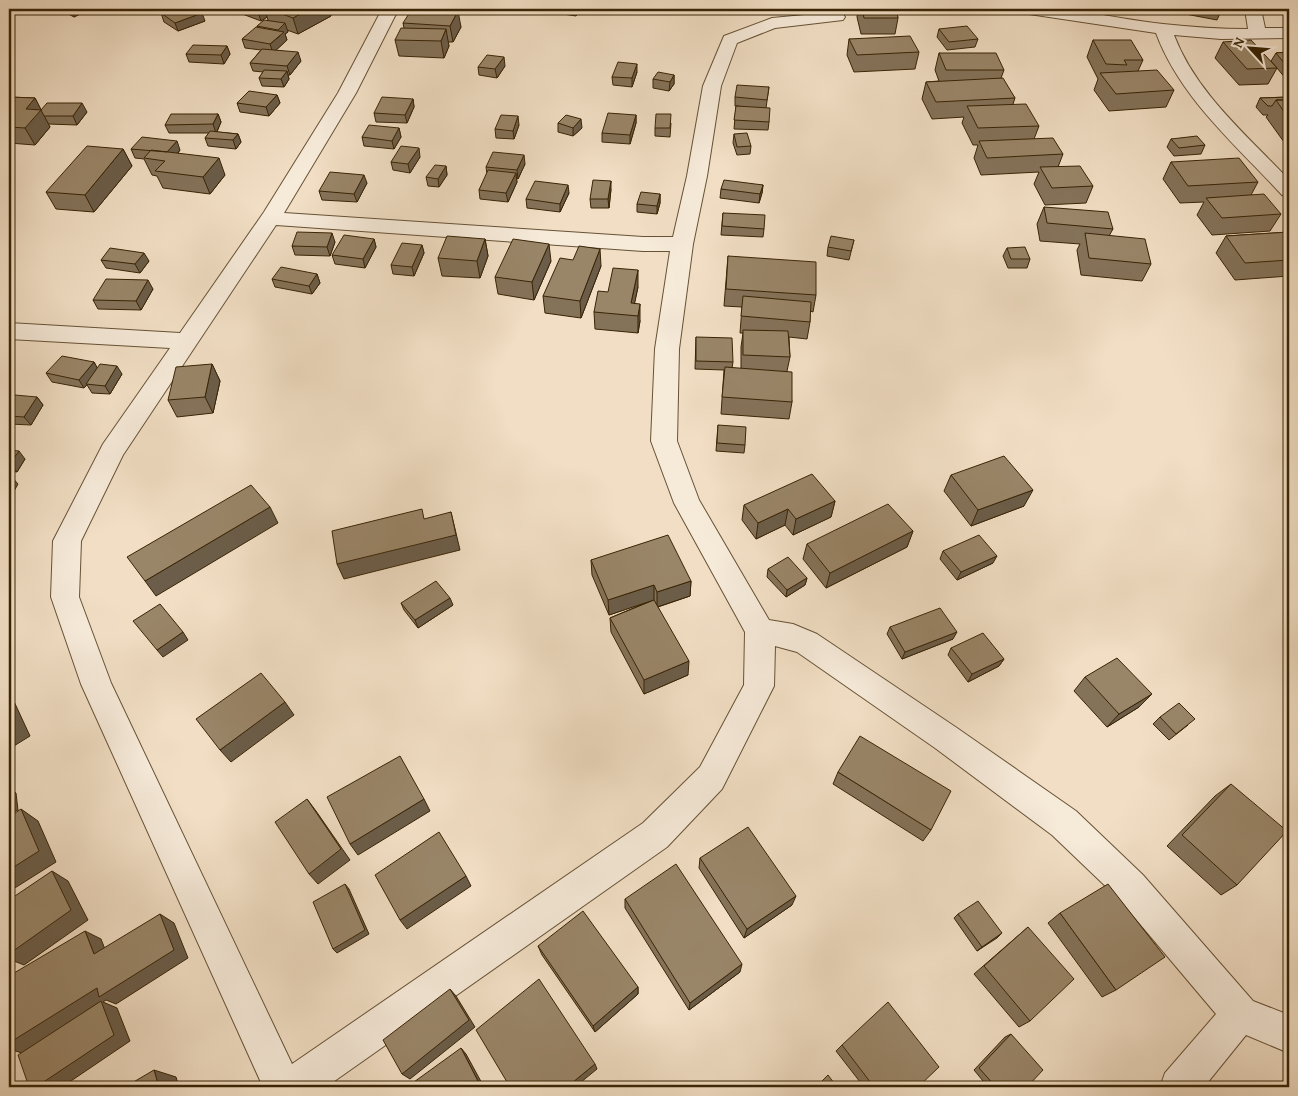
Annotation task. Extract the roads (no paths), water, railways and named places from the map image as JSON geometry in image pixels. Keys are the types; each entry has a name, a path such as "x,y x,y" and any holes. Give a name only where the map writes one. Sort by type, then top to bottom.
{"street":[{"path":"284,1087 96,684 66,597 67,541 112,451 269,218 347,92 390,9"},
{"path":"293,1087 655,835 711,778 759,686 760,631 687,503 664,441 667,349 682,244 697,176 712,86 730,40 772,22 837,17 833,11 835,9"},
{"path":"1029,9 1163,29 1221,34 1257,32 1289,34"},
{"path":"1253,9 1257,32"},
{"path":"1163,29 1167,46 1185,76 1287,185"},
{"path":"269,218 643,244 682,244"},
{"path":"9,331 186,342"},
{"path":"760,631 792,637 807,643 946,738 1064,823 1131,887 1240,1014 1289,1034"},
{"path":"1179,1087 1240,1014"}]}
